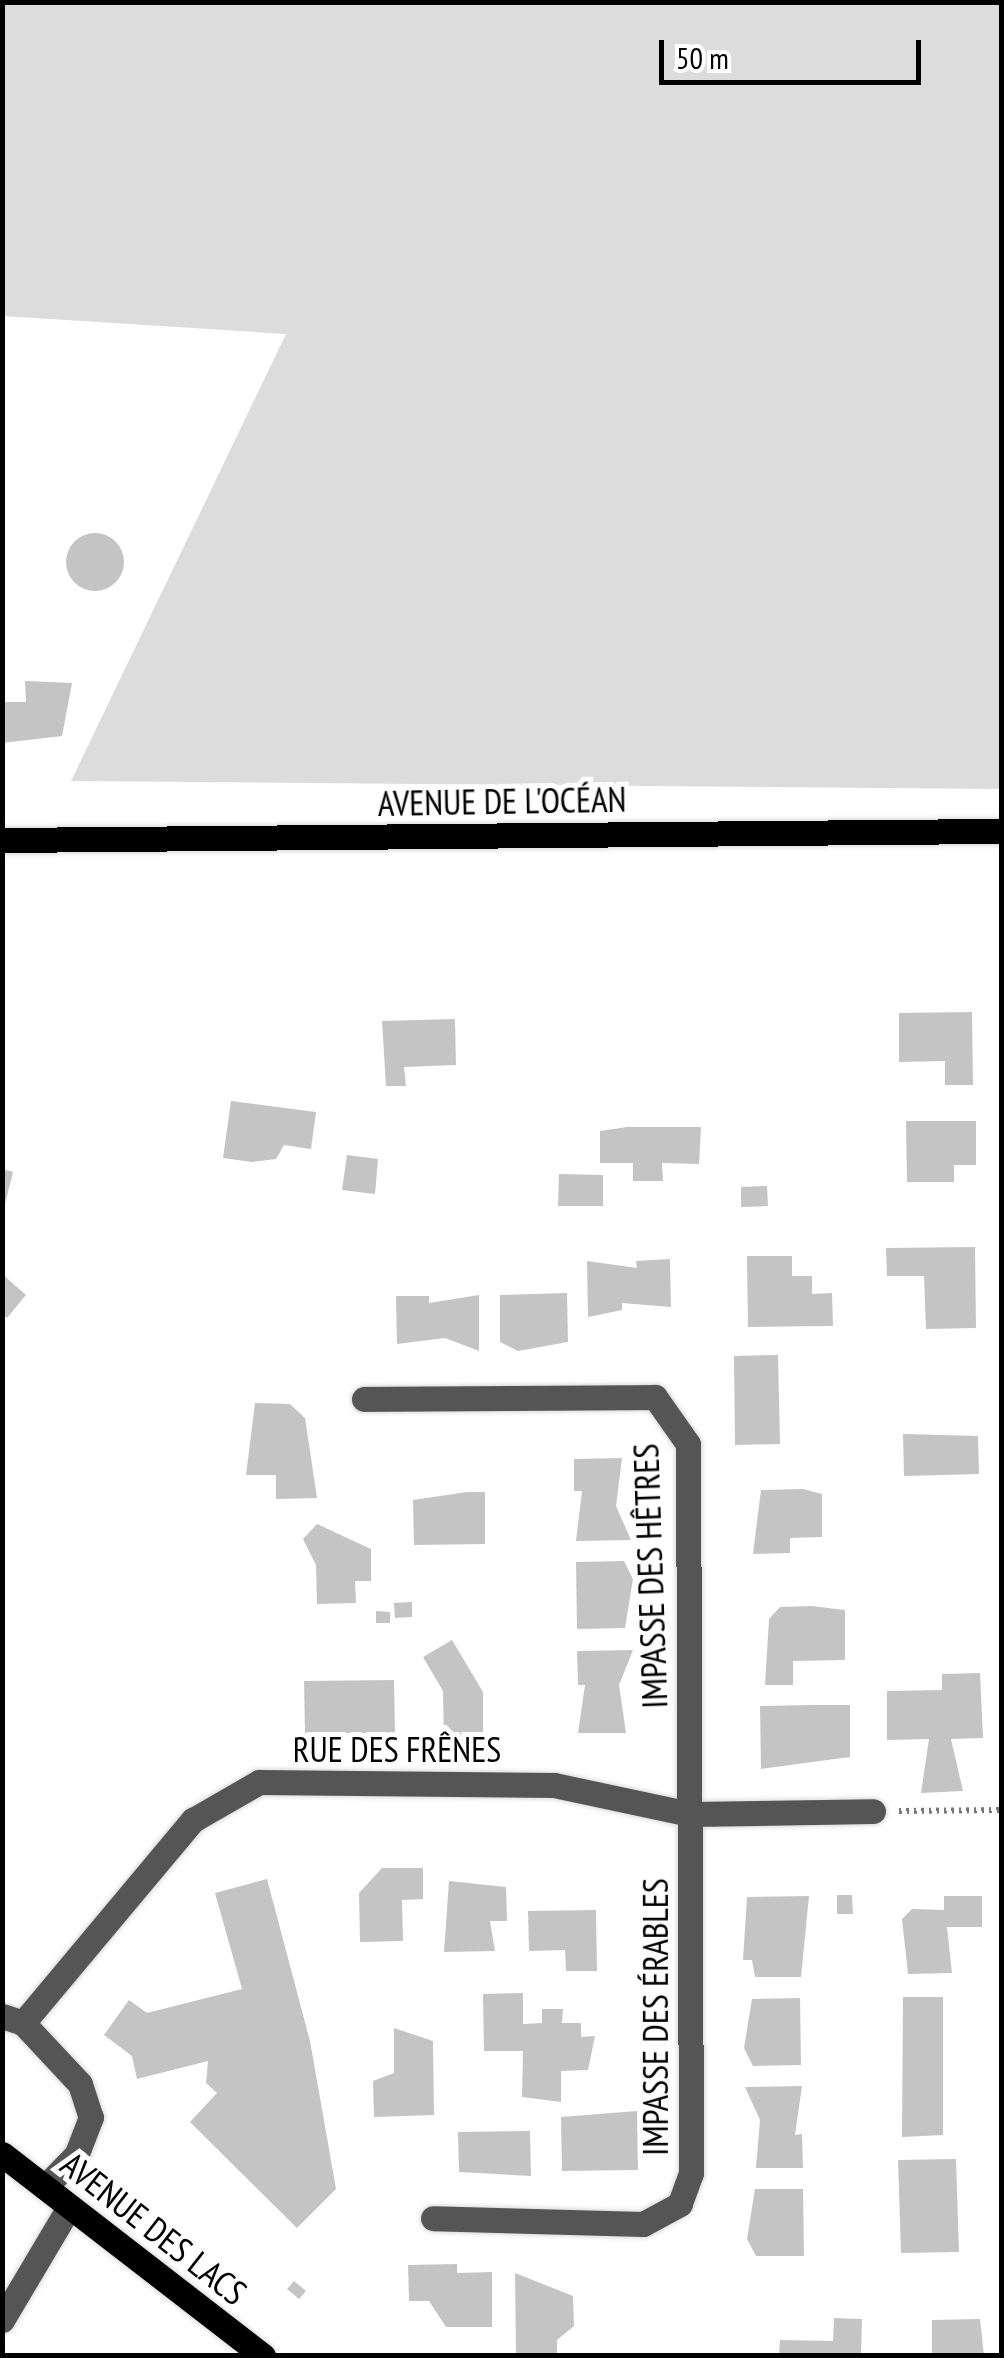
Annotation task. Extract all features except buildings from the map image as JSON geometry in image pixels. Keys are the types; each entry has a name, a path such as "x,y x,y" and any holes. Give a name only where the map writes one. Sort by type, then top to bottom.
{"main road":[{"name":"AVENUE DE L'OCÉAN","path":"2,840 1002,831"},
{"name":"AVENUE DES LACS","path":"2,2154 68,2209 263,2356"}],"street":[{"name":"IMPASSE DES HÊTRES","path":"364,1398 655,1397 677,1417 688,1444 690,1814"},
{"name":"RUE DES FRÊNES","path":"44,2187 77,2154 91,2117 80,2084 13,2020 192,1820 259,1782 554,1785 690,1814 873,1812"},
{"name":"IMPASSE DES ÉRABLES","path":"433,2218 643,2224 680,2204 691,2173 690,1814"},
{"path":"2,2320 68,2209"}],"path":[{"path":"873,1812 1002,1810"}],"shaded area":[{"path":"2,3 1001,3 1001,789 71,781 286,334 3,316"}]}
